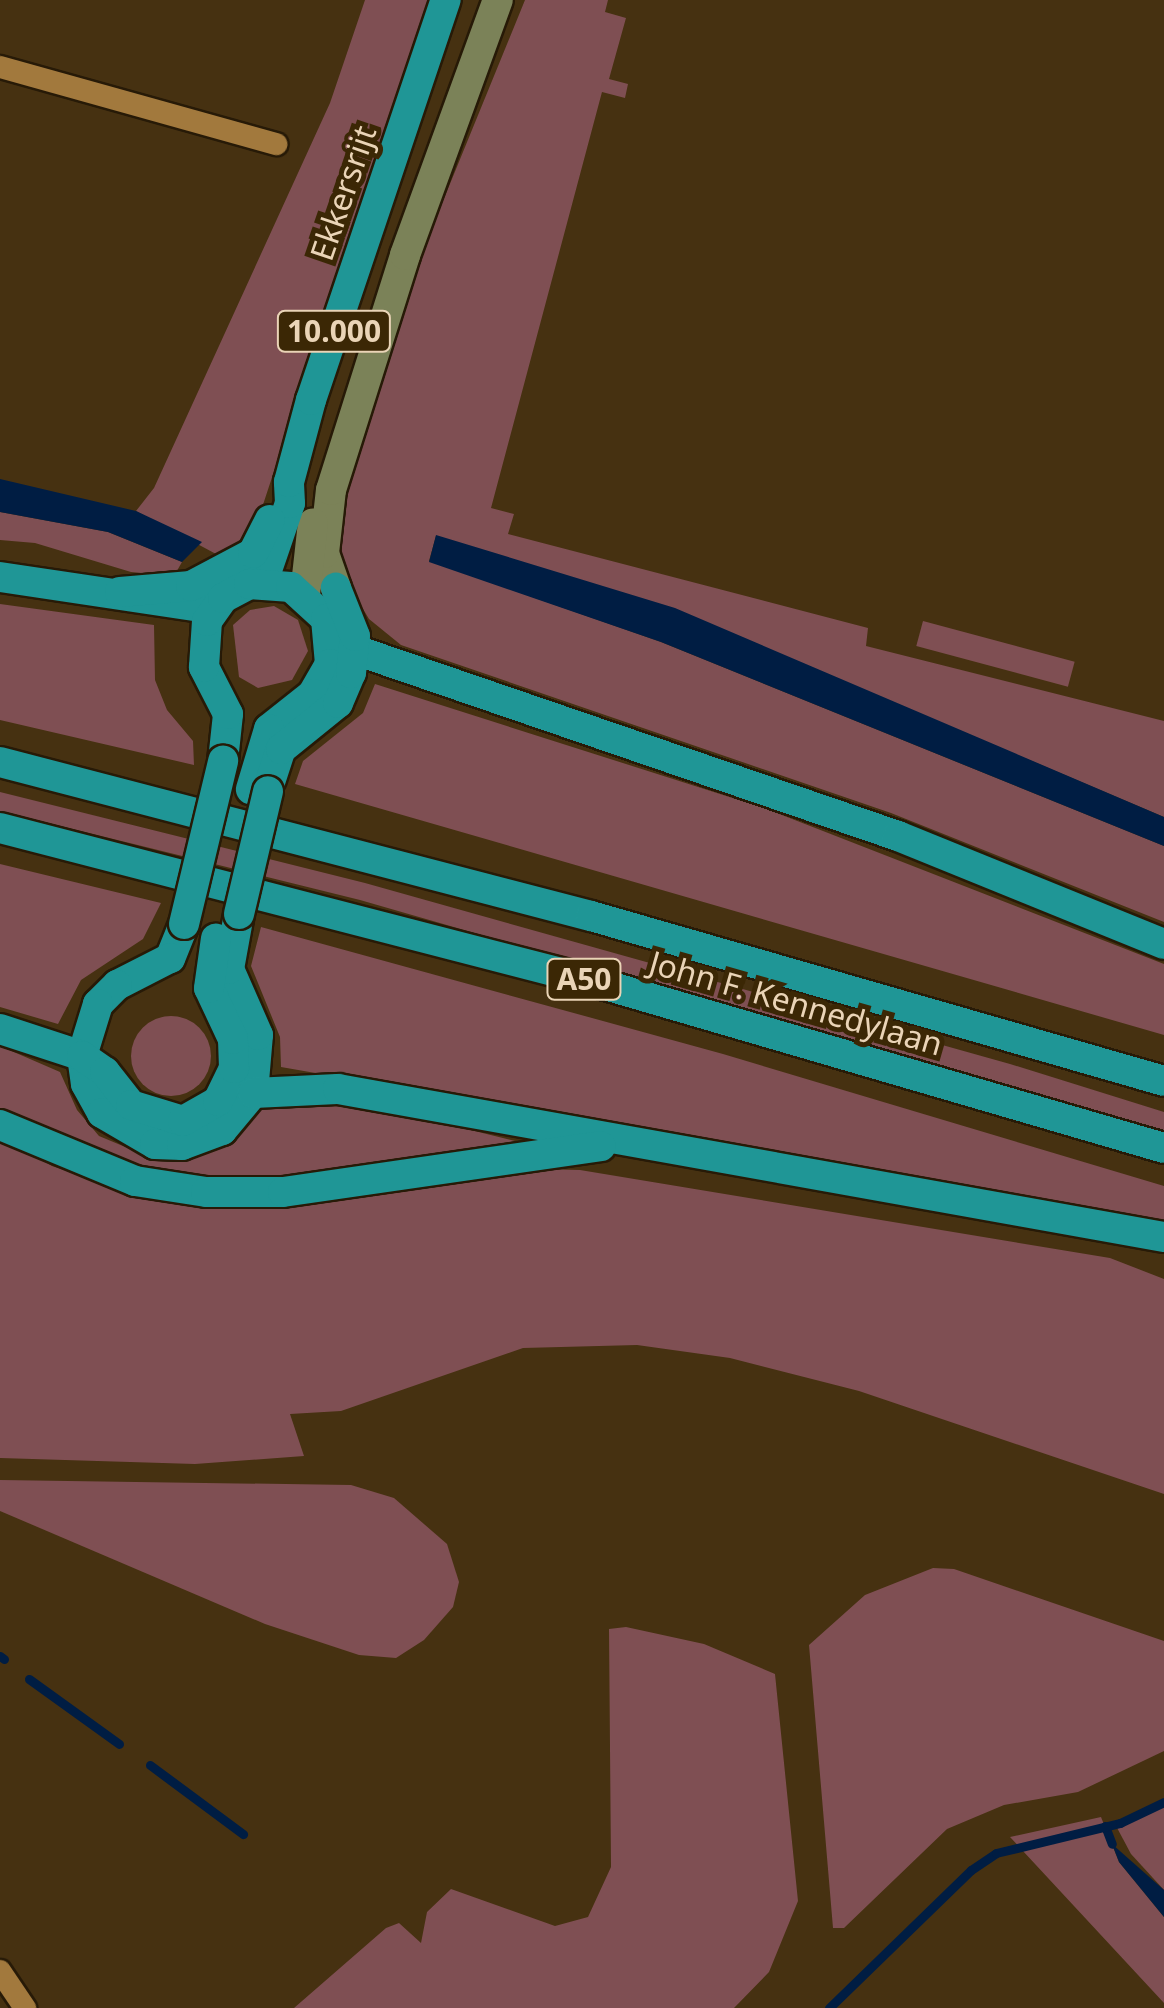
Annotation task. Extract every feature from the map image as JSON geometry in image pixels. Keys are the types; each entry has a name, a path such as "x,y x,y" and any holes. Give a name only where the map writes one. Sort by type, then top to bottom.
{"highway":[{"name":"Ekkersrijt","path":"263,582 290,503 289,482 446,0"},
{"path":"0,576 120,592 191,586 254,553 289,482"},
{"path":"226,933 231,981 252,1018 261,1052 253,1092 222,1130 182,1145 155,1144 102,1114 86,1084 82,1056 98,1004 117,985 170,958 184,924 223,762 228,714 202,655 214,609 236,590 263,582 306,594 344,647 898,836 1164,944"},
{"path":"0,1028 82,1056 146,1114 183,1121 218,1101 229,1085 235,1055 209,988 226,933 273,724 322,683 344,647 336,588"},
{"path":"120,592 138,602 214,609"},
{"name":"John F. Kennedylaan","path":"0,762 572,910 1164,1080"},
{"name":"John F. Kennedylaan","path":"0,828 570,975 1164,1148"},
{"path":"253,1092 338,1089 1164,1236"},
{"path":"0,1125 136,1181 206,1192 282,1192 626,1142"}],"main road":[{"name":"10.000","path":"336,588 324,553 331,490 405,255 498,0"},
{"name":"10.000","path":"306,594 307,548 317,510 331,490"}],"street":[{"path":"0,67 276,144"},
{"path":"0,1971 25,2008"}],"shaded area":[{"path":"365,0 429,0 257,523 237,546 216,554 136,511 154,488 330,103"},
{"path":"525,0 608,0 605,12 626,18 609,79 628,84 625,98 602,92 491,508 514,514 508,534 868,628 866,646 1164,721 1164,817 930,718 436,536 429,561 661,642 1164,846 1164,922 891,813 401,645 369,619 342,574 339,521 425,245"},
{"path":"0,512 108,532 182,562 174,576 131,572 35,543 0,540"},
{"path":"0,604 154,625 155,680 167,710 193,741 194,765 0,720"},
{"path":"274,606 298,620 308,651 292,680 258,688 239,677 233,625 250,610"},
{"path":"923,621 1075,662 1068,687 916,646"},
{"path":"375,684 764,808 1164,964 1164,1035 295,784 303,761 363,713"},
{"path":"0,792 365,883 1010,1064 1164,1112 1164,1132 360,900 0,811"},
{"path":"0,864 161,903 143,939 81,980 58,1024 0,1007"},
{"path":"261,927 723,1054 1164,1186 1164,1221 281,1067 280,1037 251,966"},
{"path":"171,1016 186,1019 199,1028 208,1041 208,1071 199,1084 186,1093 171,1096 156,1093 143,1084 134,1071 131,1056 134,1041 143,1028 156,1019"},
{"path":"0,1046 60,1072 77,1110 99,1136 159,1161 218,1148 264,1105 337,1097 548,1149 326,1176 206,1180 139,1169 64,1143 0,1110"},
{"path":"0,1135 52,1166 135,1193 503,1168 580,1170 1110,1258 1164,1279 1164,1494 859,1391 730,1358 637,1345 523,1348 341,1411 290,1414 304,1456 195,1464 0,1458"},
{"path":"0,1480 351,1485 394,1498 447,1544 459,1582 453,1607 424,1640 396,1658 359,1655 265,1624 0,1511"},
{"path":"933,1568 954,1569 1164,1641 1164,1751 1078,1792 1004,1805 947,1829 844,1928 833,1928 809,1645 865,1595"},
{"path":"626,1627 704,1644 775,1674 798,1901 769,1972 734,2008 294,2008 386,1928 399,1923 421,1943 427,1912 451,1889 555,1926 588,1917 611,1867 609,1629"},
{"path":"1164,1807 1164,1890 1131,1854 1115,1824"},
{"path":"1101,1817 1119,1862 1164,1917 1164,2003 1010,1837"}],"water":[{"path":"0,479 136,511 202,542 182,562 108,532 0,512"},
{"path":"436,535 675,608 1164,817 1164,846 661,642 429,562"},
{"path":"1112,1844 1164,1890 1164,1917 1119,1862"}],"waterway":[{"path":"0,1656 4,1659"},
{"path":"29,1679 119,1744"},
{"path":"150,1765 243,1834"},
{"path":"829,2008 971,1870 996,1853 1120,1823 1164,1802"},
{"path":"1105,1826 1112,1844"}]}
